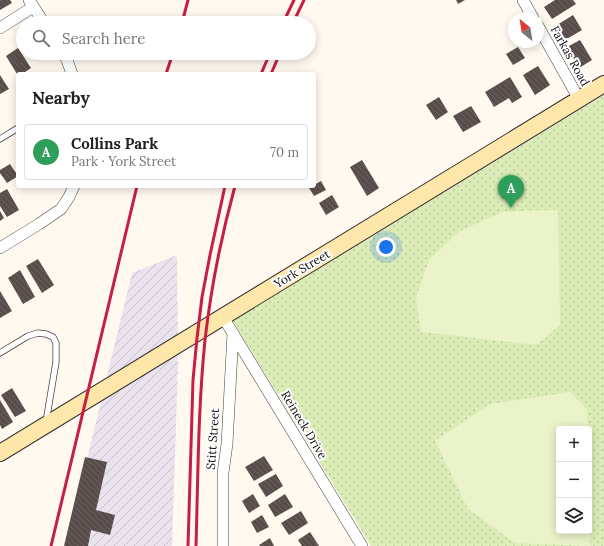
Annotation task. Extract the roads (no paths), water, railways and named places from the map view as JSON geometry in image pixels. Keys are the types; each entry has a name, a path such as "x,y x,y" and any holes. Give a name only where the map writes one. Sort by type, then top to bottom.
{"street":[{"path":"523,0 530,12"},
{"path":"0,28 31,4 39,16"},
{"name":"Farkas Road","path":"544,37 579,99"},
{"path":"67,60 71,72"},
{"name":"York Street","path":"0,453 604,84"},
{"path":"0,248 61,209 73,188"},
{"name":"Reineck Drive","path":"223,317 362,546"},
{"name":"Stitt Street","path":"223,546 223,473 227,444 233,333"}],"lane":[{"path":"0,139 16,129"},
{"path":"0,353 28,336 38,333 53,337 56,343 56,362 46,425"}],"railway":[{"path":"184,16 188,0"},
{"path":"286,16 294,0"},
{"path":"296,16 304,0"},
{"path":"167,72 171,60"},
{"path":"262,72 267,60"},
{"path":"272,72 277,60"},
{"path":"51,546 137,188"},
{"path":"188,546 193,380 197,338 202,297 225,188"},
{"path":"196,546 200,418 205,340 217,263 234,188"}],"place":[{"name":"Collins Park","path":"511,208"}]}
